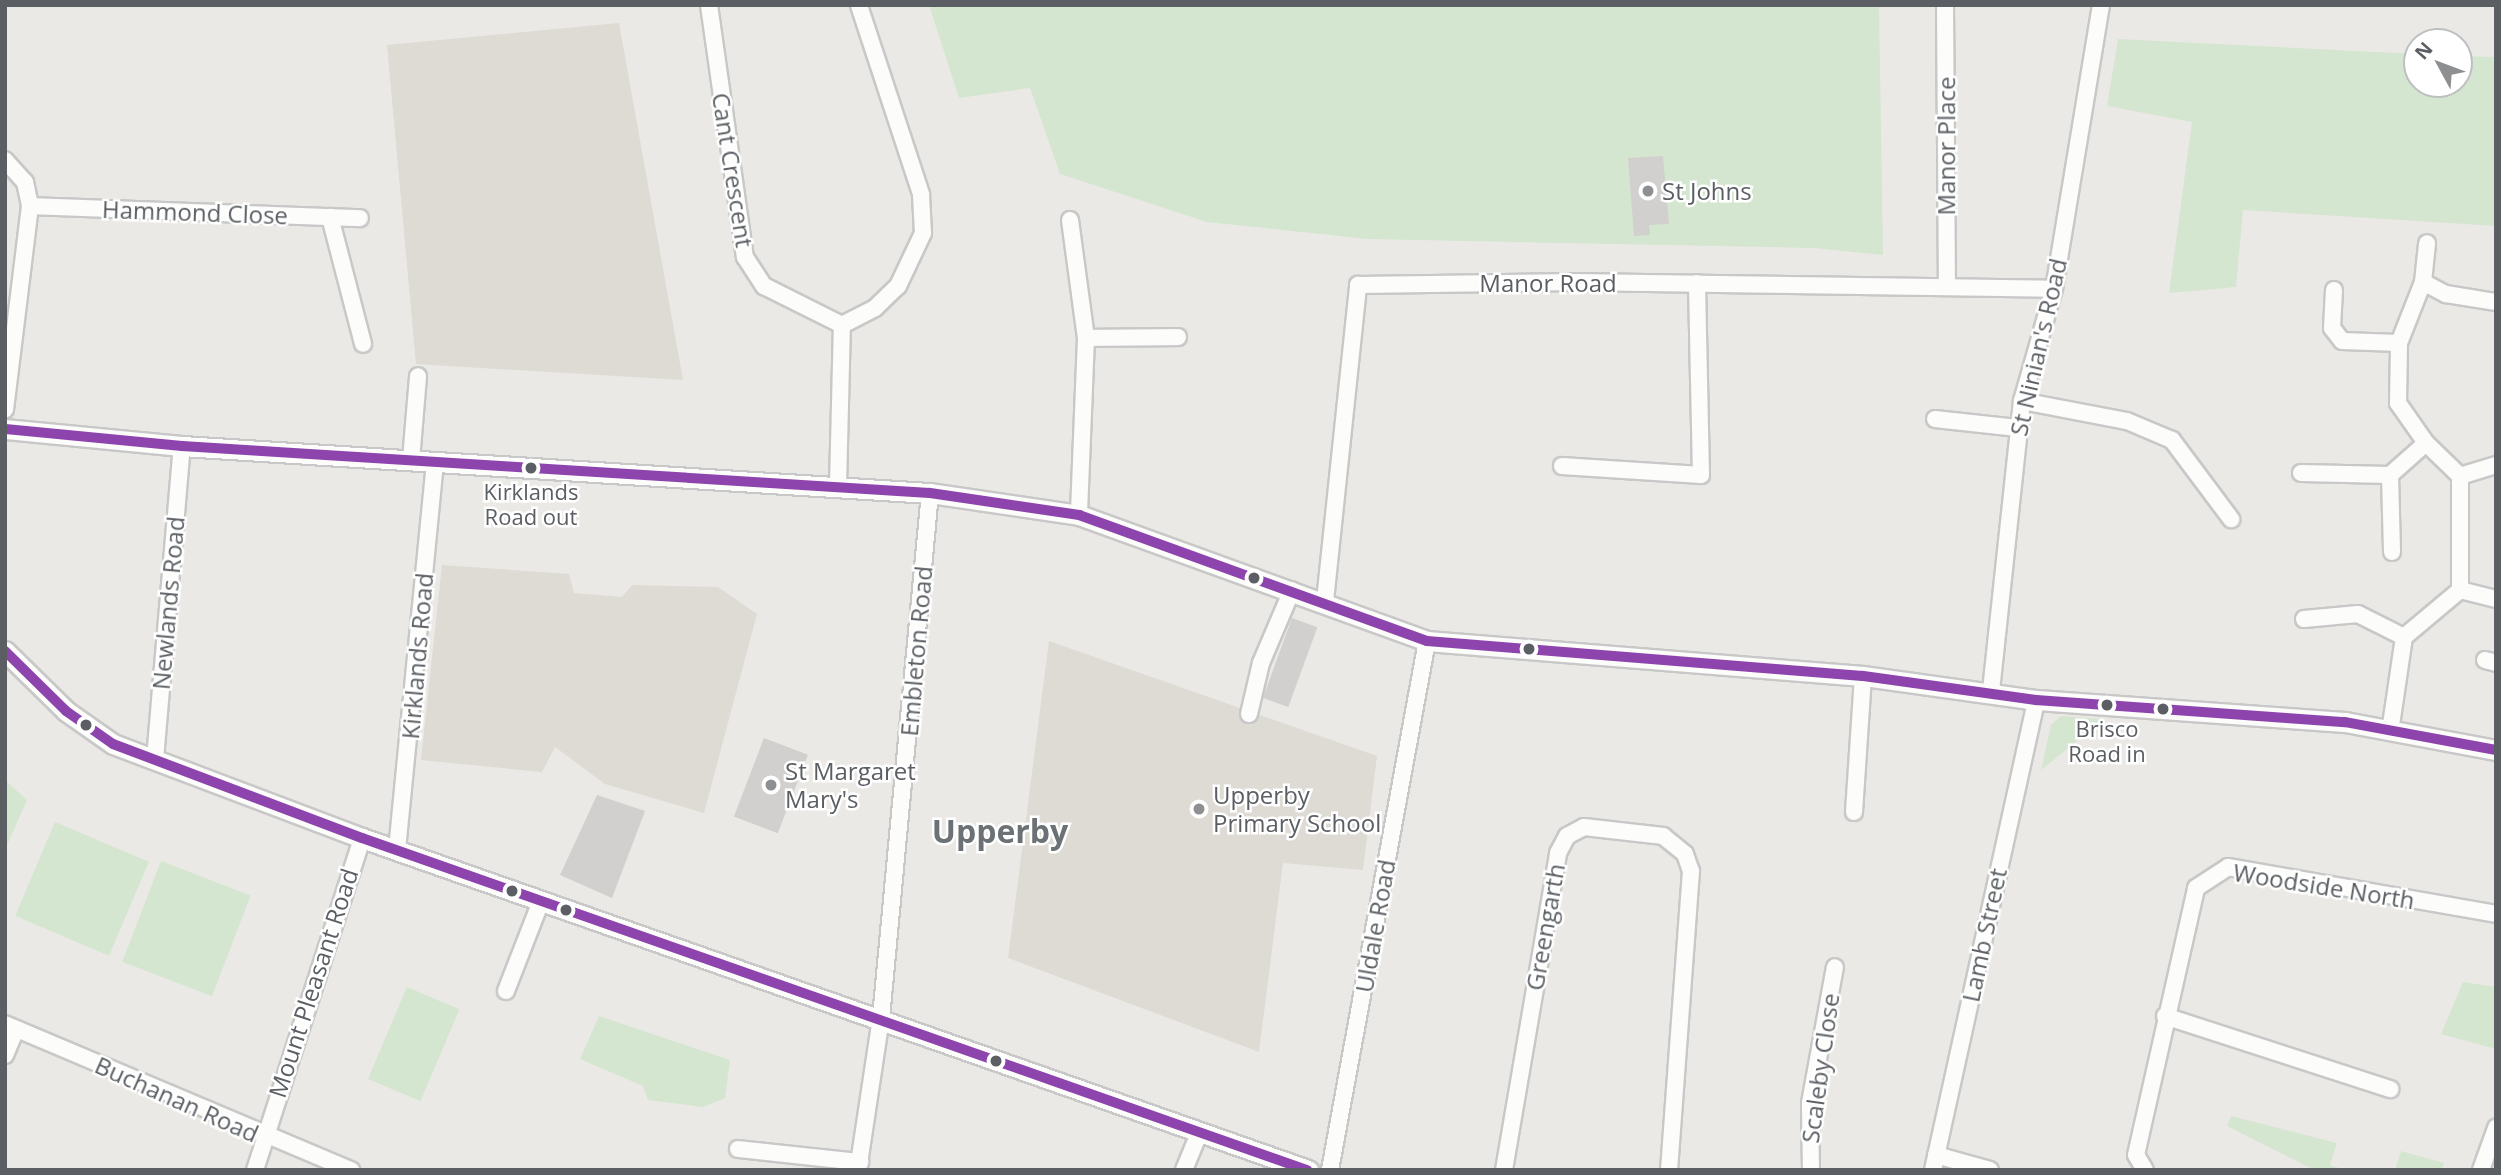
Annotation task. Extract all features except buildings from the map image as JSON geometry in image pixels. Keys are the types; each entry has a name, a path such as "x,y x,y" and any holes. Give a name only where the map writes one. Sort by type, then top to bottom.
{"street":[{"name":"Cant Crescent","path":"709,5 745,257 764,286 842,325"},
{"path":"838,486 842,325 875,308 898,286 923,233 920,194 859,5"},
{"name":"Manor Place","path":"1945,5 1947,286"},
{"name":"St Ninian's Road","path":"1991,691 2021,401 2054,289 2101,5"},
{"path":"5,160 25,182 30,206 5,409"},
{"name":"Hammond Close","path":"30,206 360,218"},
{"path":"330,216 363,344"},
{"path":"1070,220 1086,338 1079,515"},
{"path":"2390,732 2404,637 2460,590 2460,476 2426,443 2398,403 2399,343 2423,282 2427,243"},
{"path":"2423,282 2446,294 2496,302"},
{"path":"1562,466 1701,475 1697,283"},
{"name":"Manor Road","path":"1325,601 1358,285 1697,283 2054,289"},
{"path":"2334,290 2332,328 2342,341 2399,343"},
{"path":"1086,338 1178,337"},
{"path":"411,460 418,376"},
{"path":"2021,401 2127,421 2172,440 2231,519"},
{"path":"1935,419 2018,428"},
{"path":"5,429 182,446 930,493 1079,515 1325,601 1427,641 1863,676 2036,699 2345,722 2496,750"},
{"path":"2301,473 2390,475 2426,443"},
{"name":"Newlands Road","path":"155,759 182,446"},
{"name":"Kirklands Road","path":"397,850 435,461"},
{"path":"2460,476 2496,465"},
{"path":"2390,475 2392,552"},
{"name":"Embleton Road","path":"881,1018 930,493"},
{"path":"1249,714 1261,663 1292,590"},
{"path":"2460,590 2496,599"},
{"path":"2304,619 2358,614 2404,637"},
{"name":"Uldale Road","path":"1330,1170 1427,641"},
{"path":"5,651 66,711 113,744 362,838 1308,1170"},
{"path":"1854,812 1863,676"},
{"name":"Lamb Street","path":"1934,1163 2036,699"},
{"name":"Greengarth","path":"1504,1170 1558,853 1567,836 1584,827 1663,836 1685,854 1691,871 1669,1170"},
{"name":"Mount Pleasant Road","path":"255,1170 262,1137 362,838"},
{"name":"Woodside North","path":"2145,1170 2136,1155 2165,1016 2196,888 2228,867 2496,914"},
{"path":"506,991 541,901"},
{"name":"Scaleby Close","path":"1811,1170 1810,1103 1835,967"},
{"path":"2165,1016 2390,1088"},
{"path":"738,1149 859,1166 881,1018"},
{"path":"5,1055 11,1027"},
{"name":"Buchanan Road","path":"11,1027 262,1137 351,1170"},
{"path":"2480,1170 2496,1128"},
{"path":"1184,1170 1200,1131"},
{"path":"1934,1163 1990,1170"}],"shaded area":[{"path":"619,23 683,380 416,364 387,45"},
{"path":"442,565 569,574 574,593 622,597 632,585 718,587 757,614 704,813 605,784 555,747 542,772 421,760"},
{"name":"Upperby Primary School","path":"1049,641 1377,756 1363,870 1283,863 1259,1052 1008,958"}],"green space":[{"path":"929,5 1879,5 1883,255 1813,248 1368,239 1207,222 1060,174 1030,88 959,98"},
{"path":"2118,39 2403,53 2403,98 2473,98 2473,56 2496,57 2496,226 2243,210 2236,287 2169,293 2192,122 2107,106"},
{"path":"2061,716 2104,719 2041,770 2051,725"},
{"path":"5,780 27,800 5,850"},
{"path":"55,822 149,862 109,956 15,916"},
{"path":"161,861 251,895 212,996 122,962"},
{"path":"2463,982 2496,987 2496,1049 2441,1034"},
{"path":"407,987 459,1009 420,1101 368,1079"},
{"path":"599,1016 730,1060 725,1098 703,1107 648,1100 643,1086 580,1059"},
{"path":"2231,1116 2337,1143 2330,1165 2345,1170 2314,1170 2227,1126"},
{"path":"2401,1151 2444,1163 2442,1170 2395,1170"}],"transit line":[{"path":"5,429 182,446 930,493 1079,515 1427,641 1863,676 2036,700 2345,722 2496,750"},
{"path":"5,651 66,711 113,744 362,838 1307,1170"}],"place":[{"name":"St Johns","path":"1648,191"},
{"name":"Kirklands Road out","path":"531,468"},
{"name":"Brisco Road in","path":"2107,705"},
{"name":"St Margaret Mary's","path":"771,785"},
{"name":"Upperby Primary School","path":"1199,809"}],"district":[{"name":"Upperby","path":"1000,831"}]}
